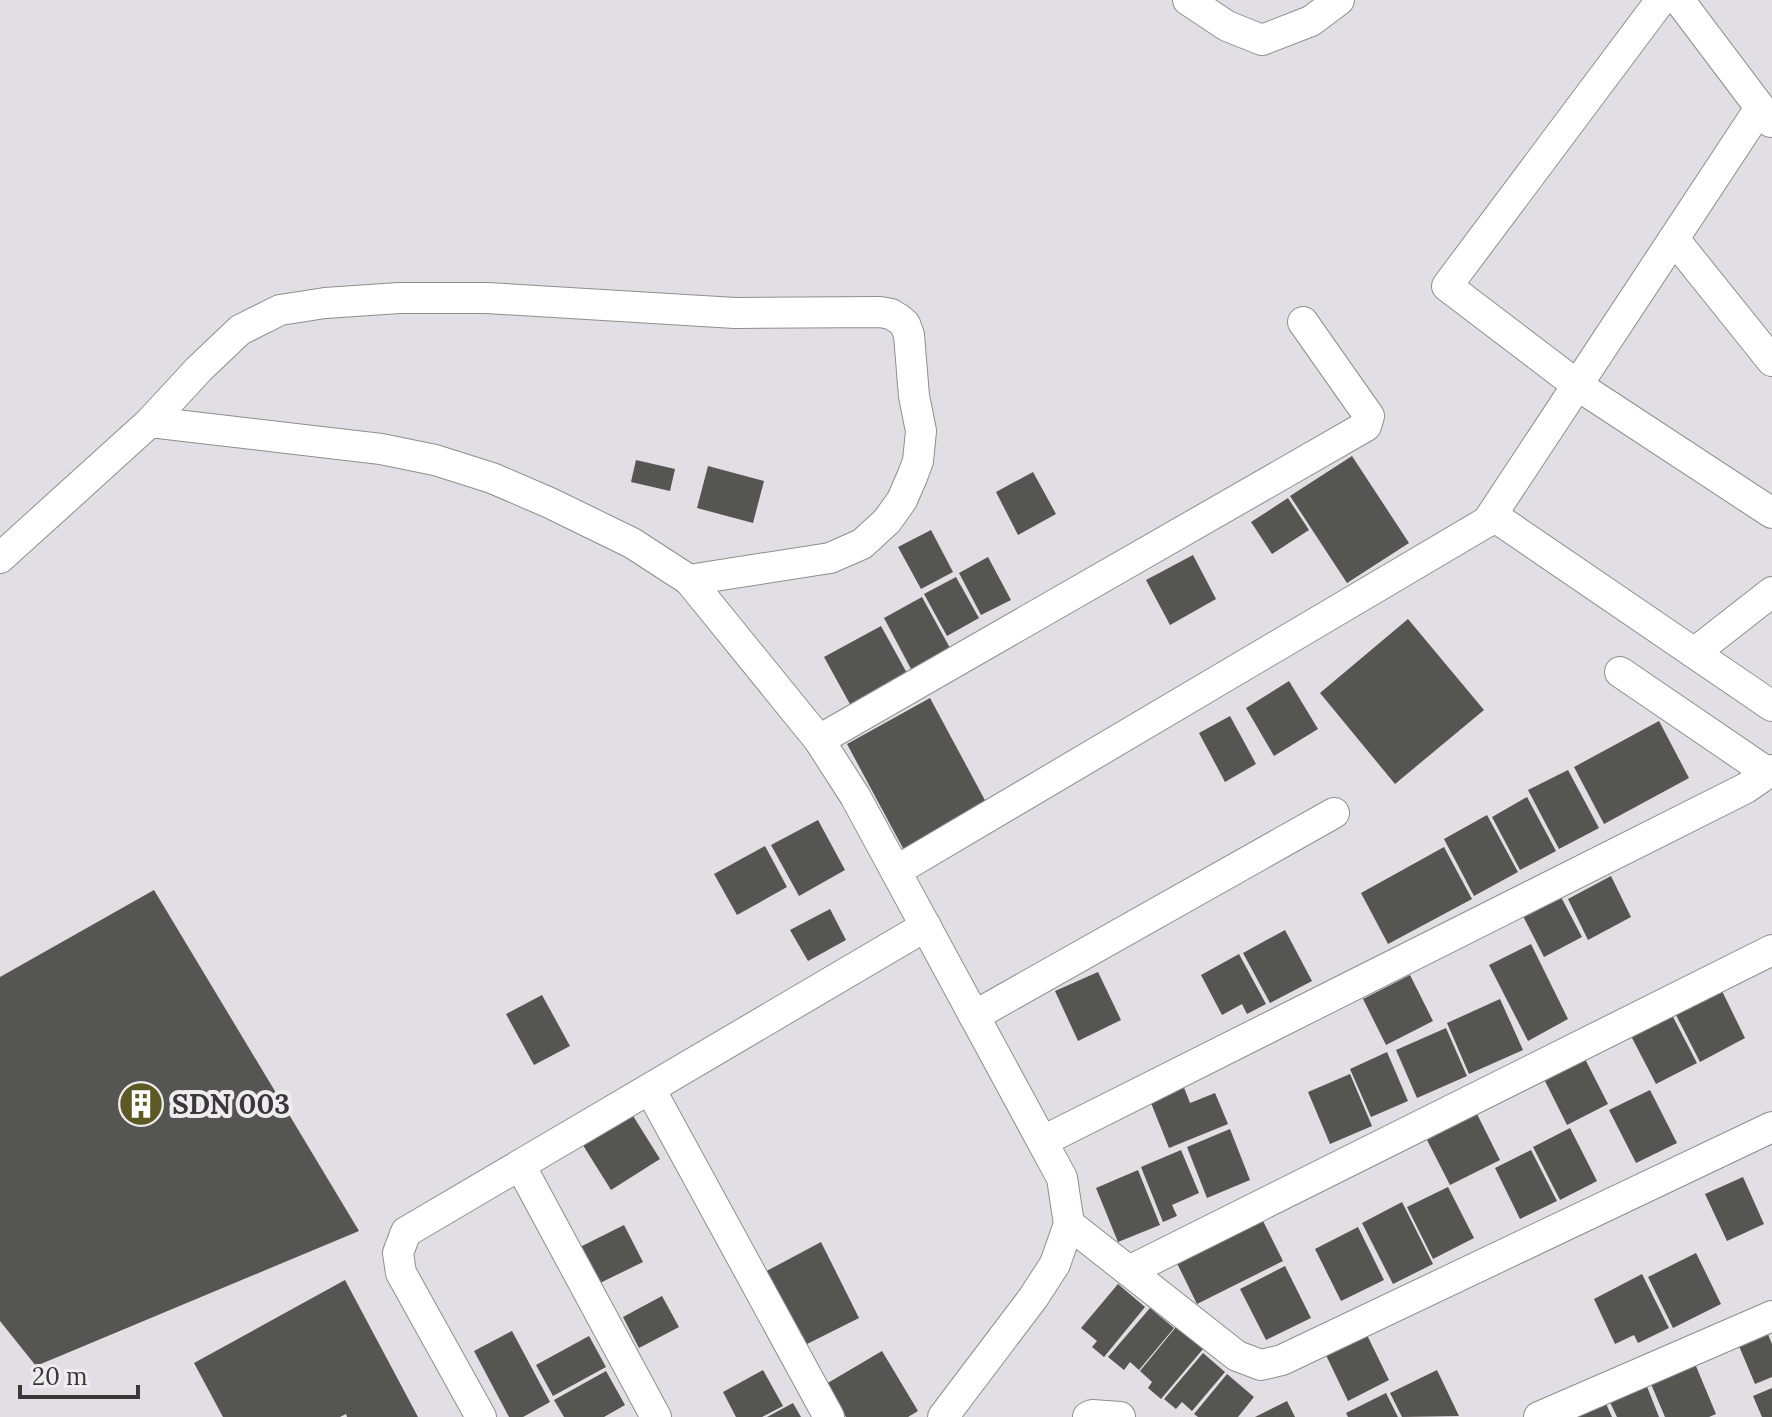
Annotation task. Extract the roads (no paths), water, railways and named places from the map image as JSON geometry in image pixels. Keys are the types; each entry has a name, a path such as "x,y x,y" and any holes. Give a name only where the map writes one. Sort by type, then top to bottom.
{"street":[{"path":"1188,0 1227,26 1262,40 1311,21 1339,0"},
{"path":"1661,0 1447,286 1577,385 1772,513"},
{"path":"1487,522 1674,239 1766,116 1679,0"},
{"path":"1674,239 1772,361"},
{"path":"0,558 150,422 240,330 280,310 325,303 399,298 487,298 735,313 880,312 899,319 905,324 909,335 914,396 921,431 918,461 912,477 902,500 887,521 862,544 830,558 689,580"},
{"path":"819,740 1366,426 1369,416 1303,322"},
{"path":"150,422 381,449 435,460 492,478 550,503 632,543 689,580 819,740 855,796 1062,1178 1069,1224 1055,1264 943,1417"},
{"path":"896,871 1495,517 1772,706"},
{"path":"1694,653 1772,592"},
{"path":"1043,1141 1746,788 1770,772 1620,672"},
{"path":"974,1016 1334,813"},
{"path":"481,1417 401,1273 398,1253 406,1232 926,926"},
{"path":"1129,1271 1772,950"},
{"path":"650,1089 829,1417"},
{"path":"1069,1224 1237,1356 1261,1365 1282,1360 1772,1127"},
{"path":"520,1165 656,1417"},
{"path":"1539,1417 1772,1316"},
{"path":"1088,1417 1120,1417"}],"place":[{"name":"SDN 003","path":"141,1104"}]}
